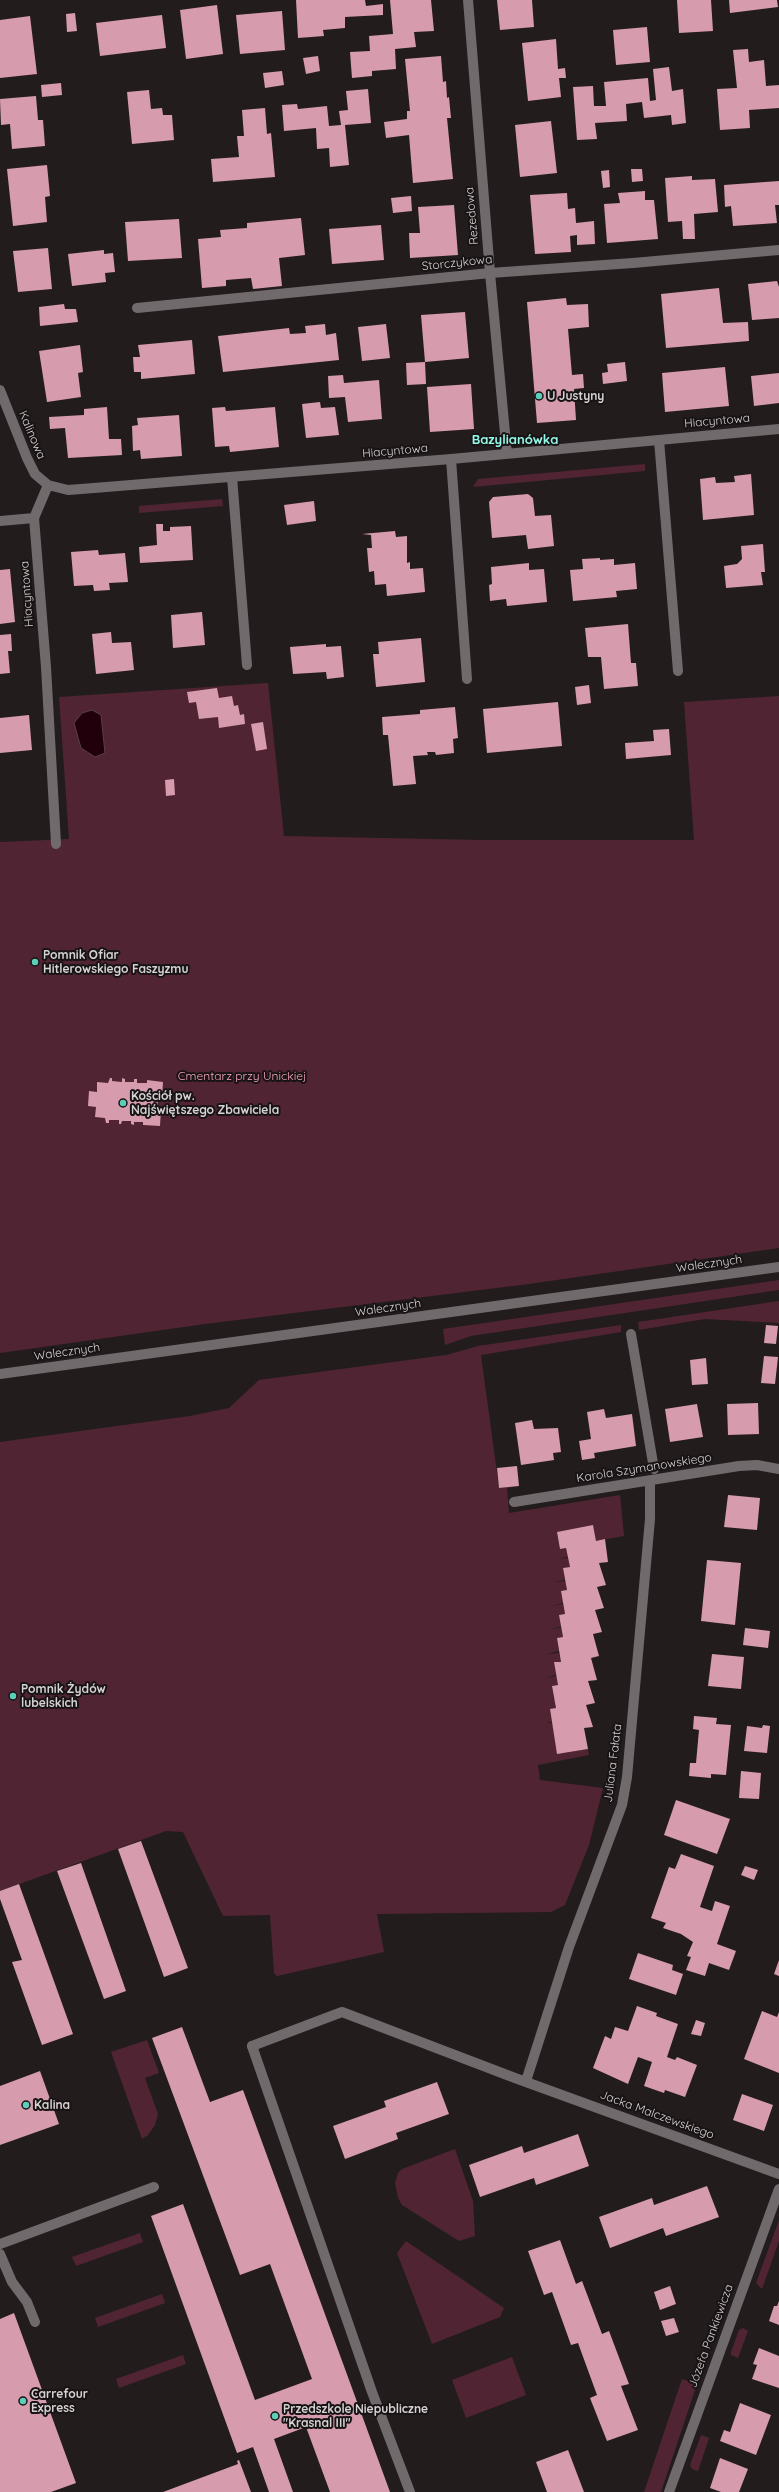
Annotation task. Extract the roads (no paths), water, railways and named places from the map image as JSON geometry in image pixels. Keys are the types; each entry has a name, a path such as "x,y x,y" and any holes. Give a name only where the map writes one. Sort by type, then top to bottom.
{"street":[{"name":"Rezedowa","path":"468,0 490,273 507,454"},
{"name":"Storczykowa","path":"137,308 490,273 633,263 779,250"},
{"name":"Kalinowa","path":"0,390 26,458 35,474 48,485"},
{"name":"Hiacyntowa","path":"56,844 46,667 34,518 48,485 68,490 451,459 779,429"},
{"path":"659,440 678,671"},
{"path":"451,459 467,679"},
{"path":"232,477 247,665"},
{"path":"0,521 34,518"},
{"name":"Walecznych","path":"0,1374 779,1267"},
{"path":"631,1334 654,1469"},
{"name":"Karola Szymanowskiego","path":"514,1502 739,1466 757,1465 779,1468"},
{"name":"Juliana Fałata","path":"526,2081 569,1947 622,1805 627,1777 650,1519 650,1481"},
{"name":"Jacka Malczewskiego","path":"410,2492 372,2392 252,2046 342,2012 779,2174"},
{"path":"0,2244 154,2187"},
{"name":"Józefa Pankiewicza","path":"670,2492 779,2189"},
{"path":"0,2254 12,2282 27,2302 35,2322"}],"place":[{"name":"U Justyny","path":"539,396"},
{"name":"Pomnik Ofiar Hitlerowskiego Faszyzmu","path":"35,962"},
{"name":"Kościół pw. Najświętszego Zbawiciela","path":"123,1103"},
{"name":"Pomnik Żydów lubelskich","path":"13,1696"},
{"name":"Kalina","path":"26,2105"},
{"name":"Carrefour Express","path":"23,2401"},
{"name":"Przedszkole Niepubliczne \"Krasnal III\"","path":"275,2416"}],"district":[{"name":"Bazylianówka","path":"515,440"}],"park label":[{"name":"Cmentarz przy Unickiej","path":"242,1076"}]}
